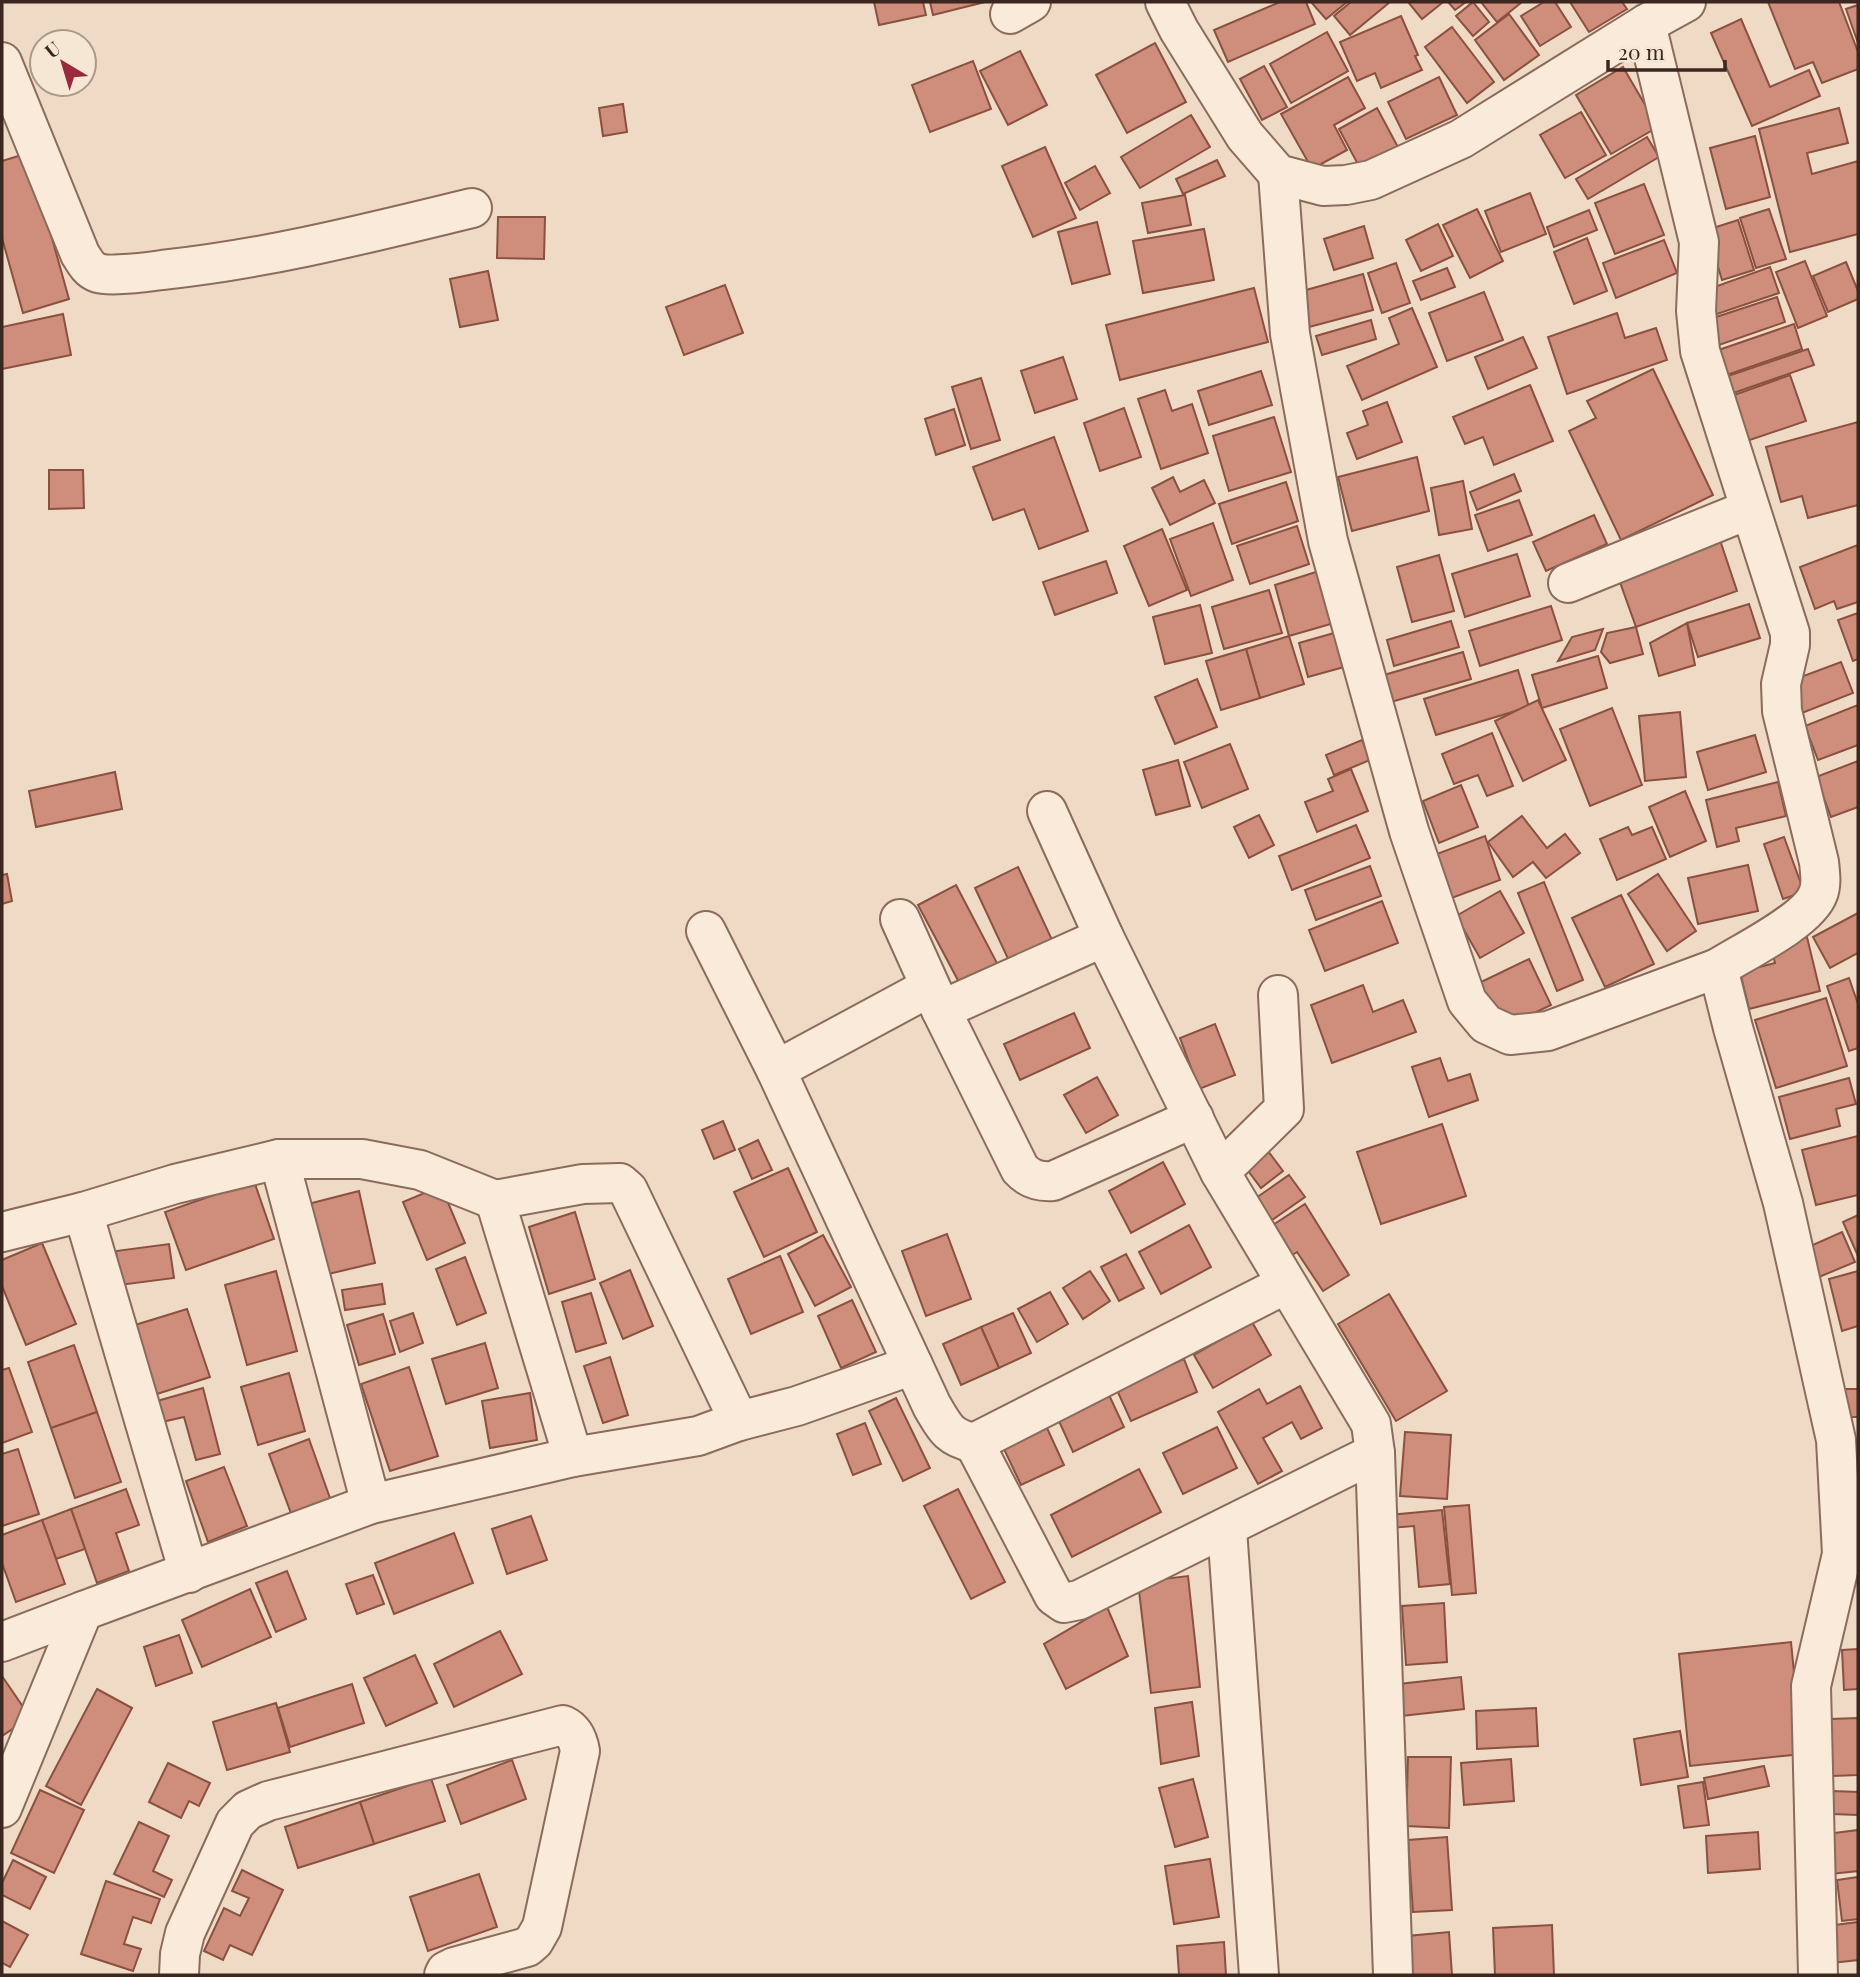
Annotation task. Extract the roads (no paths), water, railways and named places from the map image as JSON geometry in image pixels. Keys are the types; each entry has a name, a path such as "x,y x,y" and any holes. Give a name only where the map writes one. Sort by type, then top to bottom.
{"street":[{"path":"1165,2 1245,136 1278,174 1323,186 1371,180 1461,139 1686,2"},
{"path":"1278,174 1290,334 1328,541 1409,831 1467,1001 1486,1024 1510,1035 1548,1031 1718,968 1806,912 1820,891 1819,862 1782,711 1781,684 1790,633 1700,351 1696,311 1699,242 1646,24"},
{"path":"2,62 80,254 88,267 99,274 138,273 218,264 334,242 472,208"},
{"path":"1568,583 1750,509"},
{"path":"1047,811 1104,937 1220,1172 1371,1424 1376,1453 1394,1975"},
{"path":"900,919 936,999 1020,1169 1027,1176 1036,1180 1053,1181 1194,1118"},
{"path":"706,931 776,1070 913,1365 946,1430 958,1439 975,1443 1286,1284"},
{"path":"776,1070 936,999 1104,937"},
{"path":"1718,968 1783,1203 1836,1440 1842,1554 1811,1686 1818,1975"},
{"path":"1220,1172 1284,1109 1278,995"},
{"path":"2,1232 83,1212 175,1184 279,1159 362,1158 420,1170 495,1200 583,1184 620,1182 628,1190 739,1422"},
{"path":"279,1159 370,1504"},
{"path":"495,1200 573,1457"},
{"path":"83,1212 189,1573"},
{"path":"2,1642 370,1504 573,1457 698,1436 797,1406 913,1365"},
{"path":"975,1443 1054,1597 1065,1603 1079,1600 1376,1453"},
{"path":"1227,1528 1259,1975"},
{"path":"2,1808 83,1611"},
{"path":"179,1975 185,1933 235,1823 248,1810 268,1801 562,1725 569,1728 579,1741 580,1751 542,1927 527,1947 454,1967 444,1975"}]}
